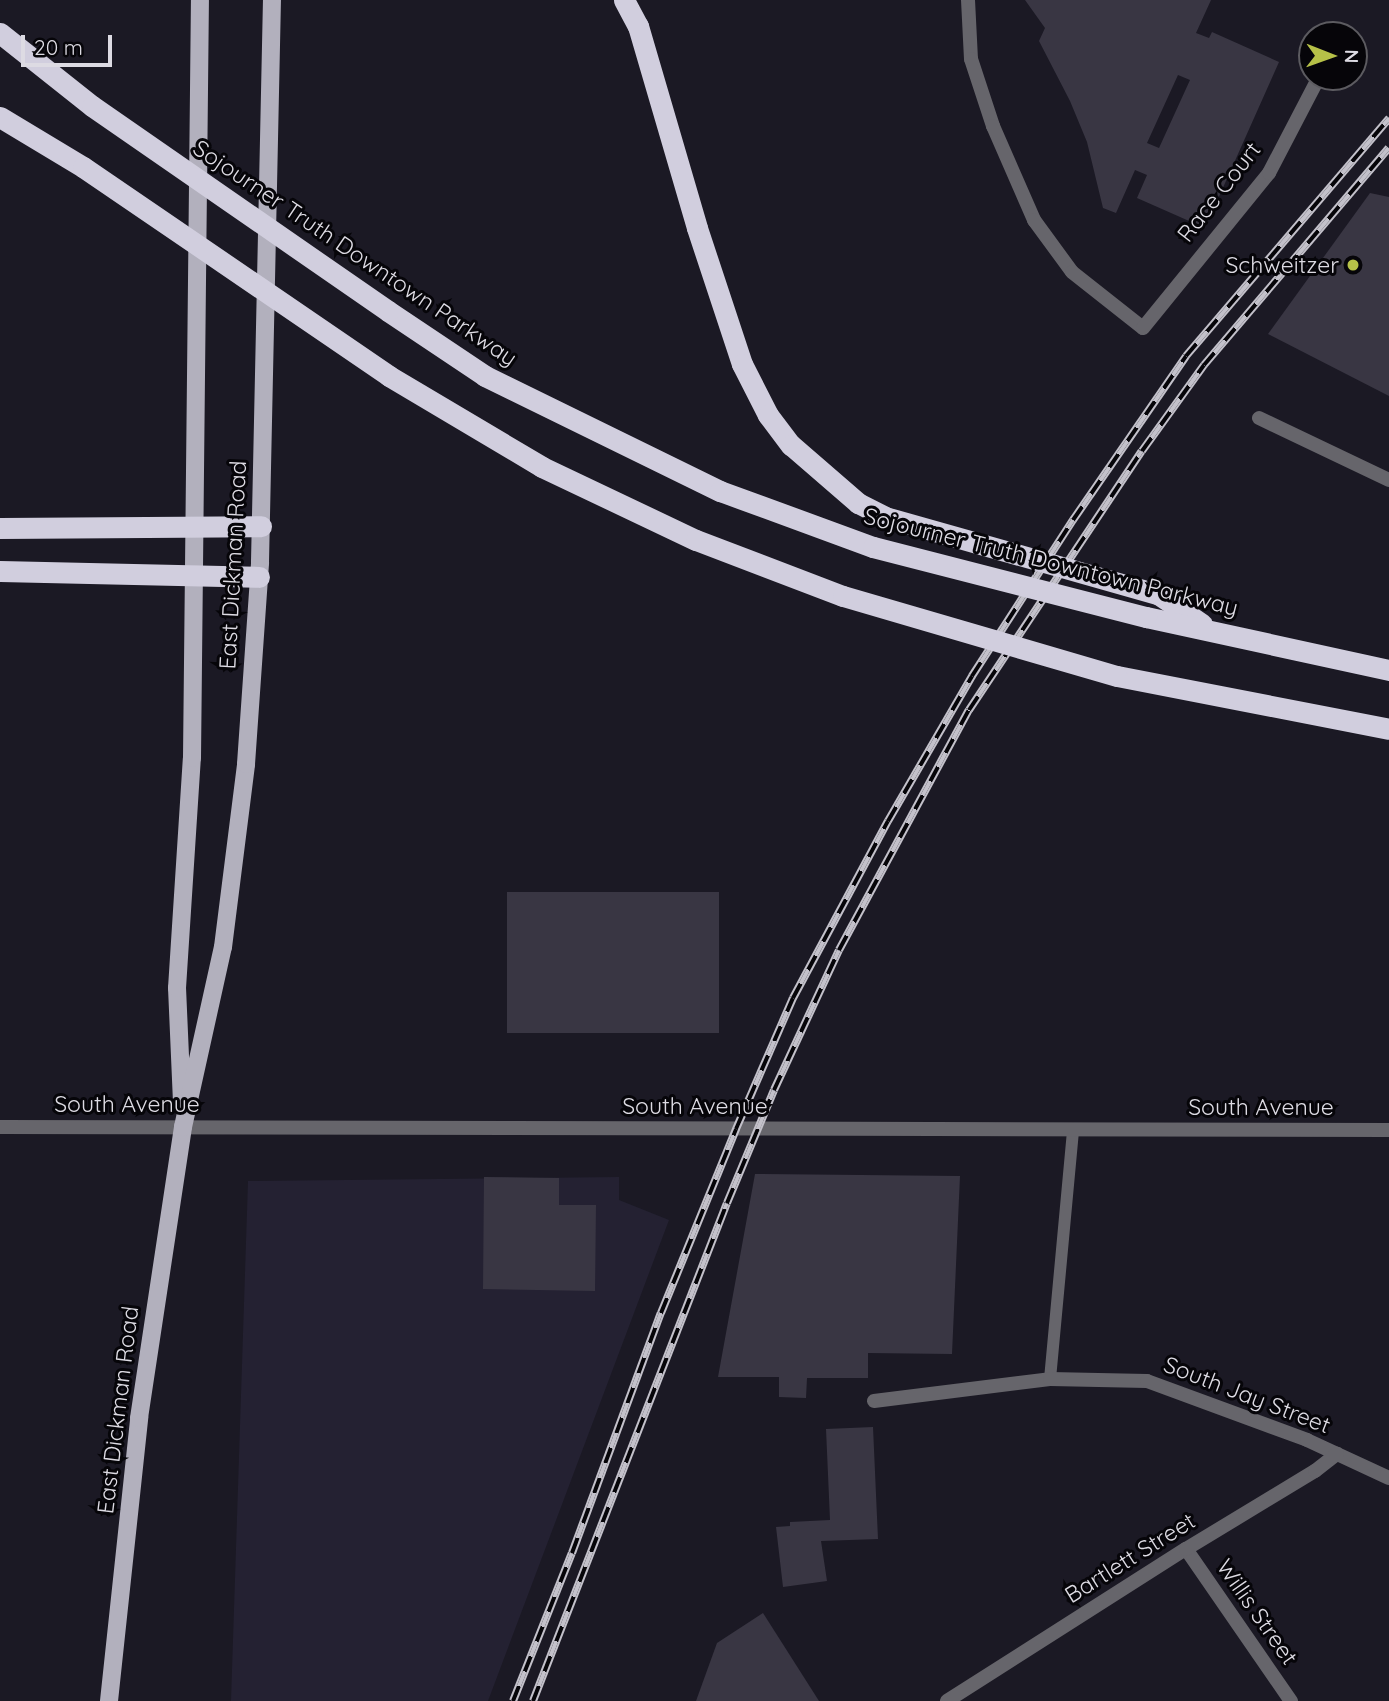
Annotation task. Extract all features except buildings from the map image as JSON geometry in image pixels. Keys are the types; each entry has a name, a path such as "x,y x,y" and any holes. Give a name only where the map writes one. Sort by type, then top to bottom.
{"highway":[{"path":"624,0 638,26 697,228 742,363 768,415 791,445 858,503 885,517 1158,594 1212,631"},
{"name":"Sojourner Truth Downtown Parkway","path":"0,33 92,106 485,376 708,485 873,547 1146,617 1389,670"},
{"path":"0,117 83,167 389,376 542,467 696,540 843,596 1117,676 1389,729"},
{"path":"0,528 261,526"},
{"path":"0,571 259,577"}],"main road":[{"name":"East Dickman Road","path":"183,1127 177,988 192,758 200,0"},
{"name":"East Dickman Road","path":"108,1701 139,1418 183,1127 223,947 246,764 261,526 272,0"}],"street":[{"name":"Race Court","path":"968,0 971,59 993,126 1034,220 1073,272 1143,328 1269,173 1312,91"},
{"path":"1259,418 1389,480"},
{"name":"South Avenue","path":"0,1128 1389,1130"},
{"name":"South Jay Street","path":"874,1401 1050,1379 1147,1381 1337,1454 1389,1478"},
{"name":"Bartlett Street","path":"947,1701 1186,1549 1315,1471 1337,1454"},
{"name":"Willis Street","path":"1186,1549 1291,1701"}],"lane":[{"path":"1050,1379 1073,1131"}],"shaded area":[{"path":"619,1177 619,1200 669,1220 488,1701 231,1701 248,1181"}],"railway":[{"path":"513,1701 572,1553 661,1313 736,1129 793,998 888,821 972,676 1073,520 1186,356 1389,118"},
{"path":"533,1701 727,1203 774,1090 839,950 969,710 1142,451 1204,365 1389,148"}],"place":[{"name":"Schweitzer","path":"1353,265"}]}
